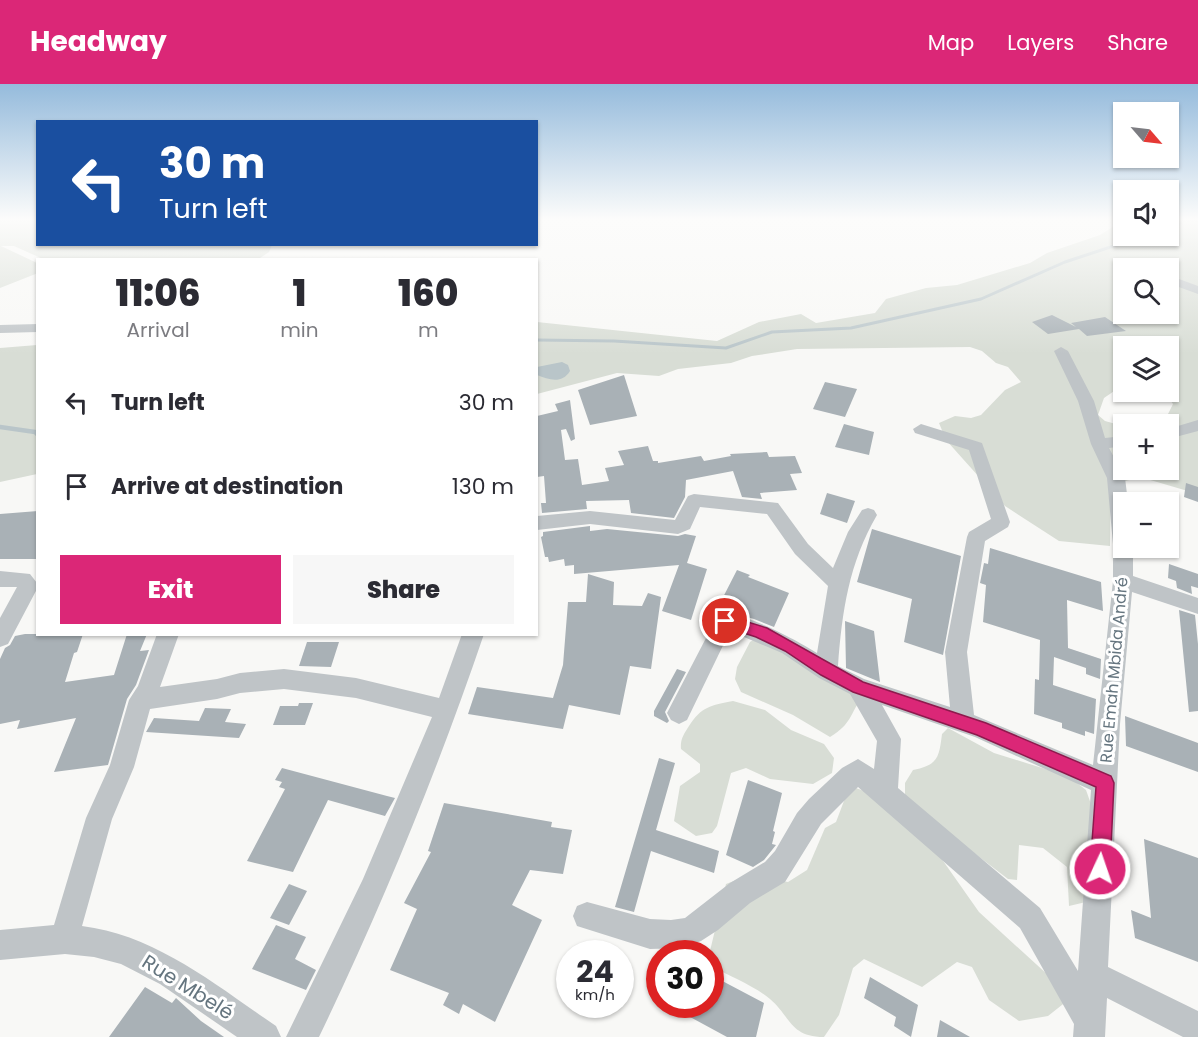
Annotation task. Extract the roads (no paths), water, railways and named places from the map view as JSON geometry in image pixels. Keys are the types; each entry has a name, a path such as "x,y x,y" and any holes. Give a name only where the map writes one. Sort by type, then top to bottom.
{"street":[{"path":"1179,283 1198,290"},
{"path":"0,329 36,328"},
{"name":"Rue Emah Mbida André","path":"1060,351 1086,401 1099,444 1116,478 1123,544 1123,581 1109,712 1089,1029"},
{"path":"1179,432 1198,425"},
{"path":"921,429 976,447 988,489 1001,522 976,537 956,652 963,722"},
{"path":"1099,444 1113,442"},
{"path":"538,523 561,517 634,520 678,527 683,524 694,500 700,499 751,508 772,508 796,545 809,560 839,584"},
{"path":"827,671 831,620 843,567 868,514"},
{"path":"0,579 23,579 27,583 27,589 0,638"},
{"path":"1123,581 1198,606"},
{"path":"680,713 725,621 761,633 790,647 827,671 858,687 963,722 1105,783"},
{"path":"64,939 99,818 122,766 141,700 147,691 167,636"},
{"path":"302,1037 357,928 400,828 446,710 471,636"},
{"path":"141,700 218,689 240,683 284,679 356,688 446,710"},
{"path":"858,687 889,739 885,793"},
{"path":"587,916 628,929 670,935 686,933 700,926 739,894 775,873 783,864 806,822 824,800 858,771 1030,918 1089,1029"},
{"name":"Rue Mbelé","path":"0,945 64,939 107,945 153,962 261,1036"},
{"path":"1093,975 1198,1029"}],"waterway":[{"path":"538,340 614,341 726,348 772,332 851,328 981,299 1059,264"},
{"path":"0,427 36,433"}]}
